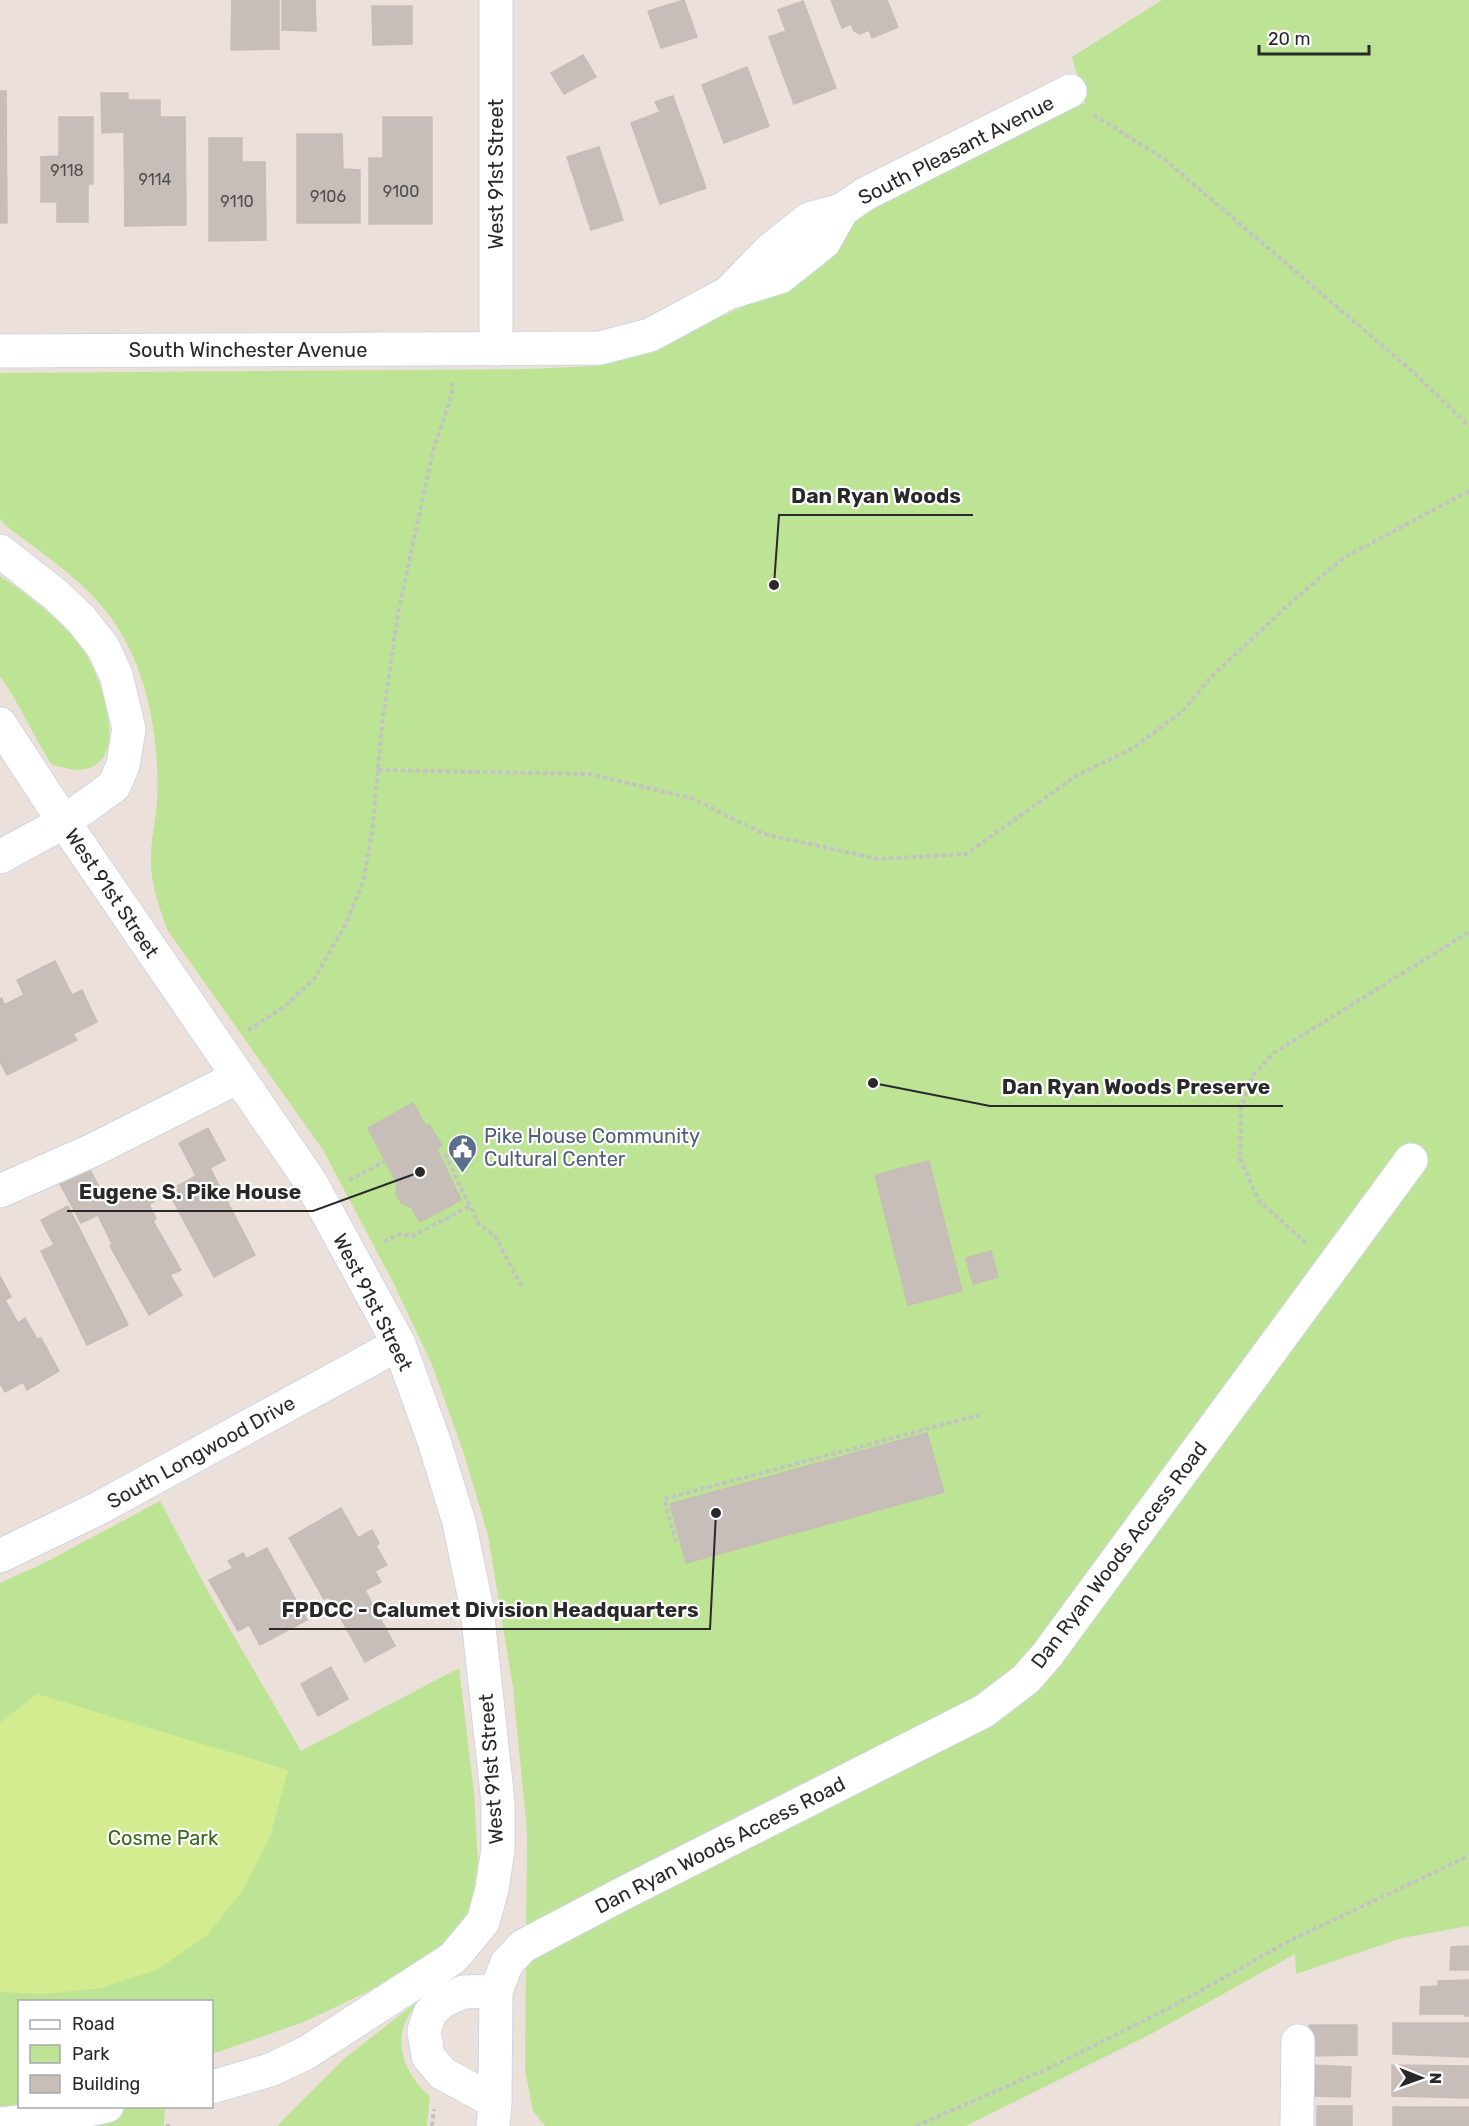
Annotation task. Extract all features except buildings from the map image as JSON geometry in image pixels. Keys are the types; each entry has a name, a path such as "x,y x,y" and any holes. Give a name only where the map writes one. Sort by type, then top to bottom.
{"street":[{"name":"West 91st Street","path":"496,0 496,349"},
{"name":"South Pleasant Avenue","path":"496,349 600,348 650,335 728,293 770,250 809,219 842,210 865,194 1070,91"},
{"name":"South Winchester Avenue","path":"0,351 496,349"},
{"path":"0,551 56,595 81,619 103,647 116,675 129,729 123,765 114,786 64,822 0,856"},
{"name":"West 91st Street","path":"0,724 64,822 310,1181 399,1344 434,1441 459,1522 477,1609 498,1802 498,1849 492,1889 483,1922 453,1958 306,2053 270,2070 213,2087"},
{"path":"0,1191 93,1150 238,1077"},
{"name":"Dan Ryan Woods Access Road","path":"496,1991 507,1963 523,1946 984,1711 1026,1678 1047,1655 1411,1160"},
{"name":"South Longwood Drive","path":"0,1556 99,1508 399,1344"},
{"path":"496,1991 494,2114 442,2073 428,2056 424,2031 430,2013 443,2001 463,1992 496,1991"},
{"path":"1297,2126 1298,2041"},
{"path":"0,2124 97,2108"}],"path":[{"path":"1070,91 1085,103 1096,118 1164,159 1412,371 1469,426"},
{"path":"255,1026 284,1007 314,979 346,924 363,882 372,832 398,613 433,451 452,394 452,382"},
{"path":"378,770 589,774 691,798 764,834 878,859 966,854 1076,776 1133,748 1183,711 1211,677 1297,597 1345,557 1469,491"},
{"path":"1333,1266 1260,1201 1240,1159 1240,1108 1253,1075 1274,1053 1469,933"},
{"path":"445,1154 478,1223 495,1236 522,1287"},
{"path":"352,1258 399,1234 413,1236 470,1206"},
{"path":"676,1542 664,1499 979,1415"},
{"path":"916,2126 1051,2067 1175,2005 1291,1940 1469,1856"}],"green space":[{"path":"1162,0 1469,0 1469,1926 1402,1938 1296,1974 1295,1954 1153,2033 966,2126 545,2126 533,2111 525,2070 527,1832 513,1688 488,1535 463,1451 432,1365 393,1282 323,1150 168,931 156,895 151,866 157,775 156,749 147,696 129,647 100,604 67,572 0,519 0,373 528,369 596,366 639,355 789,285 871,205 1085,103 1072,57"},
{"path":"0,576 53,616 88,657 103,694 108,715 109,735 106,752 96,765 79,770 52,765 0,676"},
{"name":"Cosme Park","path":"160,1501 210,1595 301,1751 459,1668 474,1792 478,1862 471,1908 448,1947 369,1991 304,2022 213,2054 213,2000 18,2000 18,2108 165,2108 164,2126 0,2126 0,1583 44,1563"},
{"path":"37,1694 288,1770 270,1837 243,1890 206,1936 157,1970 101,1988 44,1994 0,1992 0,1723"},
{"path":"427,1994 429,1996 413,2010 405,2023 401,2046 414,2079 430,2096 427,2126 277,2126 345,2058"}],"place":[{"name":"Dan Ryan Woods","path":"774,585"},
{"name":"Dan Ryan Woods Preserve","path":"873,1083"},
{"name":"Eugene S. Pike House","path":"420,1172"},
{"name":"Pike House Community Cultural Center","path":"463,1174"},
{"name":"FPDCC - Calumet Division Headquarters","path":"716,1513"}]}
